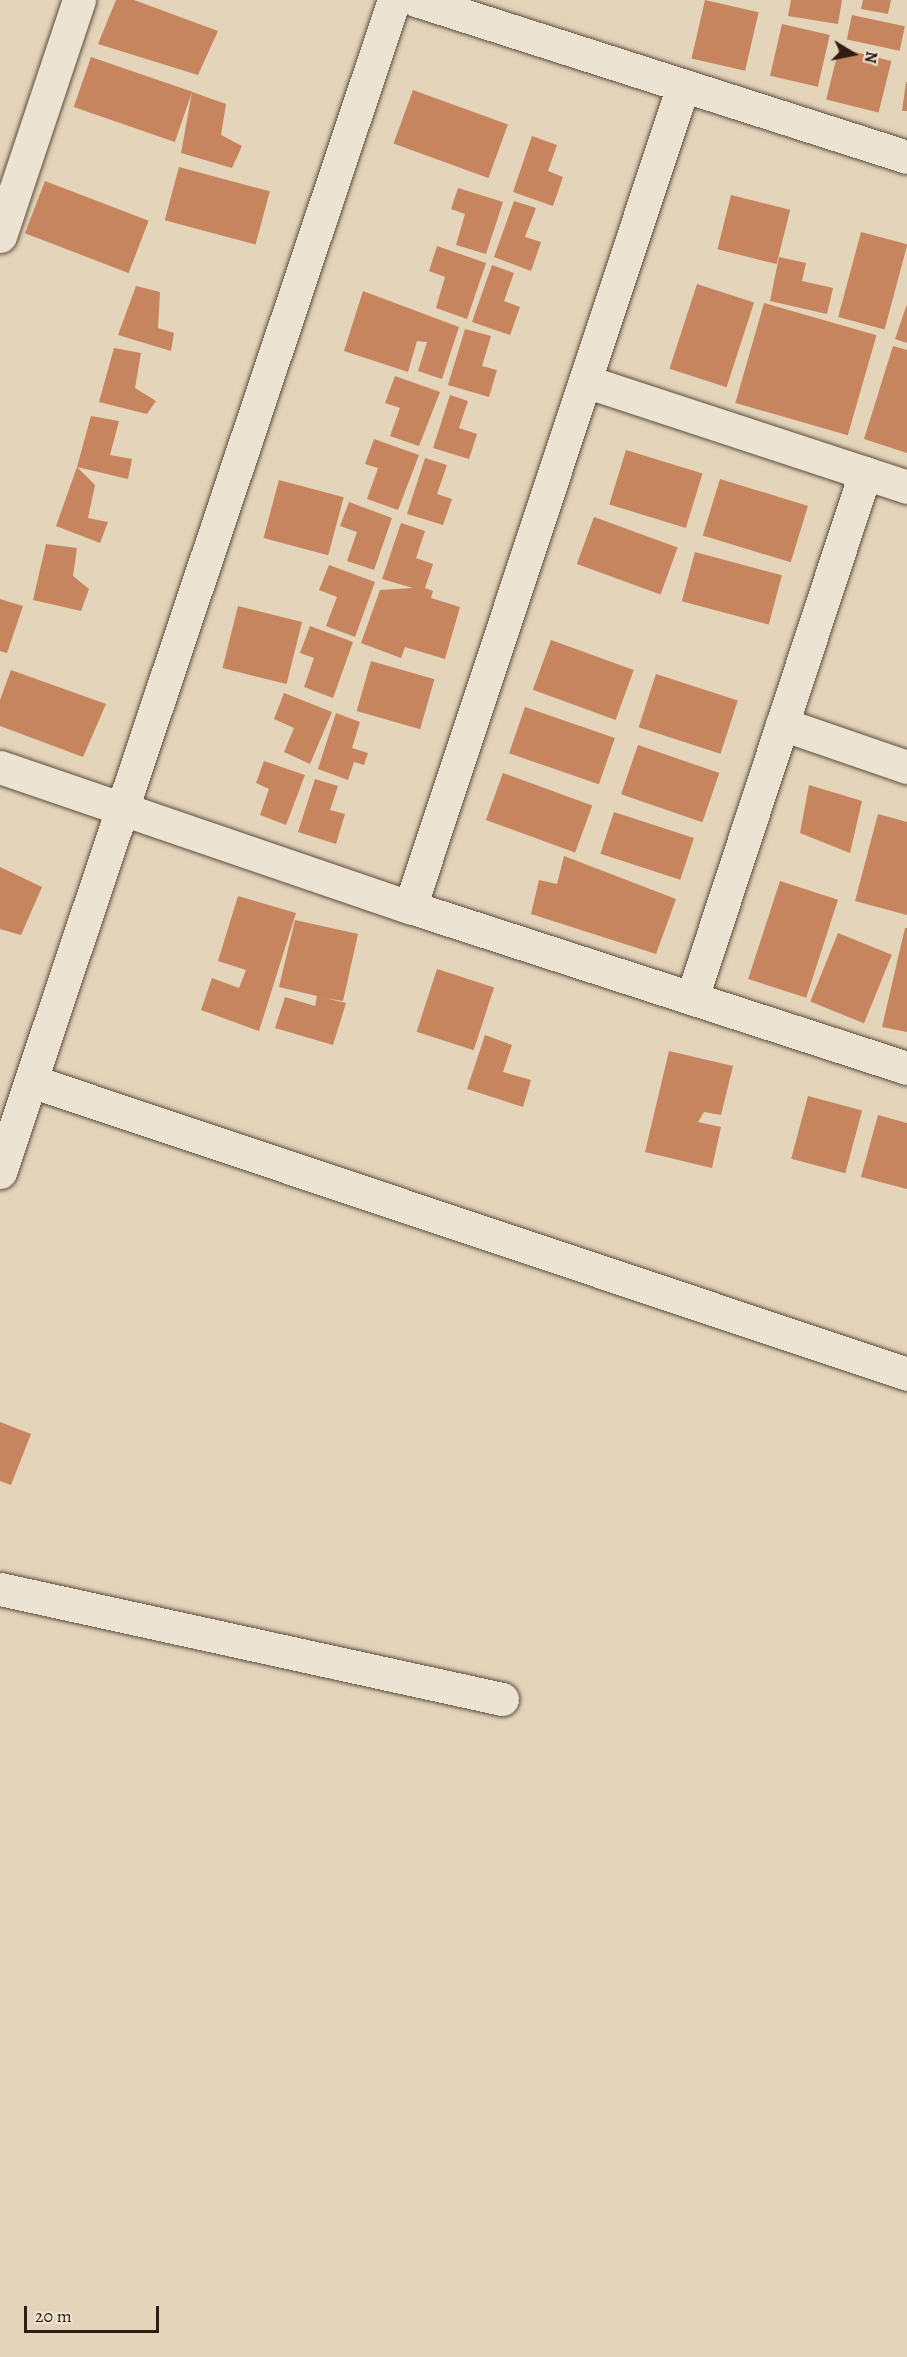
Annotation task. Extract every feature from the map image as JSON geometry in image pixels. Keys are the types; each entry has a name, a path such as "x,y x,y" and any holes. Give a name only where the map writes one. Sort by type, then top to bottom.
{"street":[{"path":"0,236 79,0"},
{"path":"0,1172 394,0"},
{"path":"416,0 907,157"},
{"path":"410,907 683,86"},
{"path":"585,381 907,487"},
{"path":"692,998 865,473"},
{"path":"782,724 907,767"},
{"path":"0,767 410,907 907,1068"},
{"path":"31,1081 907,1374"},
{"path":"0,1589 502,1700"}],"building":[{"path":"116,0 134,0 218,31 198,75 98,44"},
{"path":"705,0 759,12 745,71 692,58"},
{"path":"791,0 842,0 838,24 788,16"},
{"path":"863,0 891,0 888,14 861,9"},
{"path":"852,15 905,26 900,51 847,39"},
{"path":"782,24 830,35 818,87 770,76"},
{"path":"839,48 891,61 879,112 826,99"},
{"path":"91,57 192,92 175,142 74,107"},
{"path":"906,82 907,111 902,111"},
{"path":"413,90 508,125 488,178 394,144"},
{"path":"192,92 226,104 221,135 242,146 232,168 181,153"},
{"path":"532,136 557,145 548,171 563,177 553,206 513,192"},
{"path":"179,167 270,191 256,244 165,220"},
{"path":"45,181 149,221 129,273 25,233"},
{"path":"458,188 503,202 486,254 456,245 465,214 451,209"},
{"path":"731,195 790,210 777,264 717,249"},
{"path":"514,201 536,208 525,237 541,242 531,271 494,257"},
{"path":"861,232 907,244 885,329 838,317"},
{"path":"437,246 486,263 467,319 436,308 445,277 429,271"},
{"path":"779,257 806,263 802,281 833,288 827,314 770,301"},
{"path":"492,265 514,273 504,301 520,307 510,335 472,322"},
{"path":"697,284 754,303 727,387 669,369"},
{"path":"136,286 160,292 158,328 174,333 171,351 118,335"},
{"path":"363,291 459,327 442,379 418,371 427,342 417,341 408,372 344,351"},
{"path":"764,303 876,335 848,435 735,403"},
{"path":"907,304 907,343 895,339"},
{"path":"465,329 491,336 482,366 497,370 489,397 448,385"},
{"path":"893,346 907,350 907,453 864,439"},
{"path":"114,348 141,353 135,388 156,401 147,414 99,402"},
{"path":"395,376 440,392 419,446 390,436 400,408 385,403"},
{"path":"450,395 468,401 459,428 477,434 469,459 433,448"},
{"path":"91,416 119,421 110,455 132,459 128,479 77,467"},
{"path":"374,439 419,455 398,510 367,499 378,468 365,464"},
{"path":"626,450 703,473 686,528 609,505"},
{"path":"425,458 447,465 437,494 452,499 443,525 407,514"},
{"path":"77,467 95,485 88,518 108,522 100,543 56,526"},
{"path":"720,479 808,506 791,562 703,535"},
{"path":"279,480 344,497 328,555 263,538"},
{"path":"349,502 392,518 374,570 347,561 357,532 340,526"},
{"path":"594,517 678,547 661,594 577,564"},
{"path":"401,523 425,531 416,558 433,564 425,588 433,591 431,598 460,607 445,659 405,647 401,658 361,643 380,590 413,588 382,579"},
{"path":"46,544 77,548 73,576 89,589 81,611 33,600"},
{"path":"695,552 782,575 769,625 682,601"},
{"path":"329,565 375,582 355,637 326,626 337,597 319,590"},
{"path":"0,599 23,606 7,653 0,651"},
{"path":"238,606 302,622 287,684 223,668"},
{"path":"310,626 353,642 333,698 304,687 314,658 300,653"},
{"path":"551,640 634,670 616,720 533,690"},
{"path":"371,661 434,679 420,729 357,711"},
{"path":"11,670 106,704 83,757 0,726 0,700"},
{"path":"656,674 738,701 720,754 639,727"},
{"path":"284,693 332,712 310,764 284,752 294,728 274,719"},
{"path":"525,707 615,738 599,784 509,753"},
{"path":"336,713 360,722 352,748 368,753 364,765 354,762 348,780 318,769"},
{"path":"638,745 719,773 702,822 621,794"},
{"path":"264,761 305,775 286,825 260,815 269,789 256,783"},
{"path":"503,773 592,805 575,852 486,820"},
{"path":"315,779 338,786 330,810 345,814 336,844 298,832"},
{"path":"809,785 862,801 850,853 800,833"},
{"path":"614,812 694,838 680,880 600,854"},
{"path":"878,814 907,822 907,915 855,901"},
{"path":"564,856 676,899 656,954 531,914 539,880 557,884"},
{"path":"0,867 42,887 21,935 0,929"},
{"path":"780,881 838,900 806,998 748,979"},
{"path":"238,896 296,913 259,1031 201,1010 212,978 239,988 246,970 218,961"},
{"path":"295,920 358,934 343,1001 325,998 346,1003 333,1045 275,1028 285,997 315,1006 317,996 279,987"},
{"path":"905,928 907,928 907,1032 882,1027"},
{"path":"838,933 892,955 864,1023 810,1002"},
{"path":"437,969 494,988 474,1050 417,1032"},
{"path":"485,1035 512,1045 503,1072 531,1080 523,1107 467,1089"},
{"path":"669,1051 733,1066 721,1115 704,1112 698,1122 721,1127 712,1168 645,1152"},
{"path":"808,1096 862,1110 845,1173 791,1159"},
{"path":"878,1115 907,1123 907,1189 861,1177"},
{"path":"0,1422 31,1434 11,1485 0,1481"}]}
